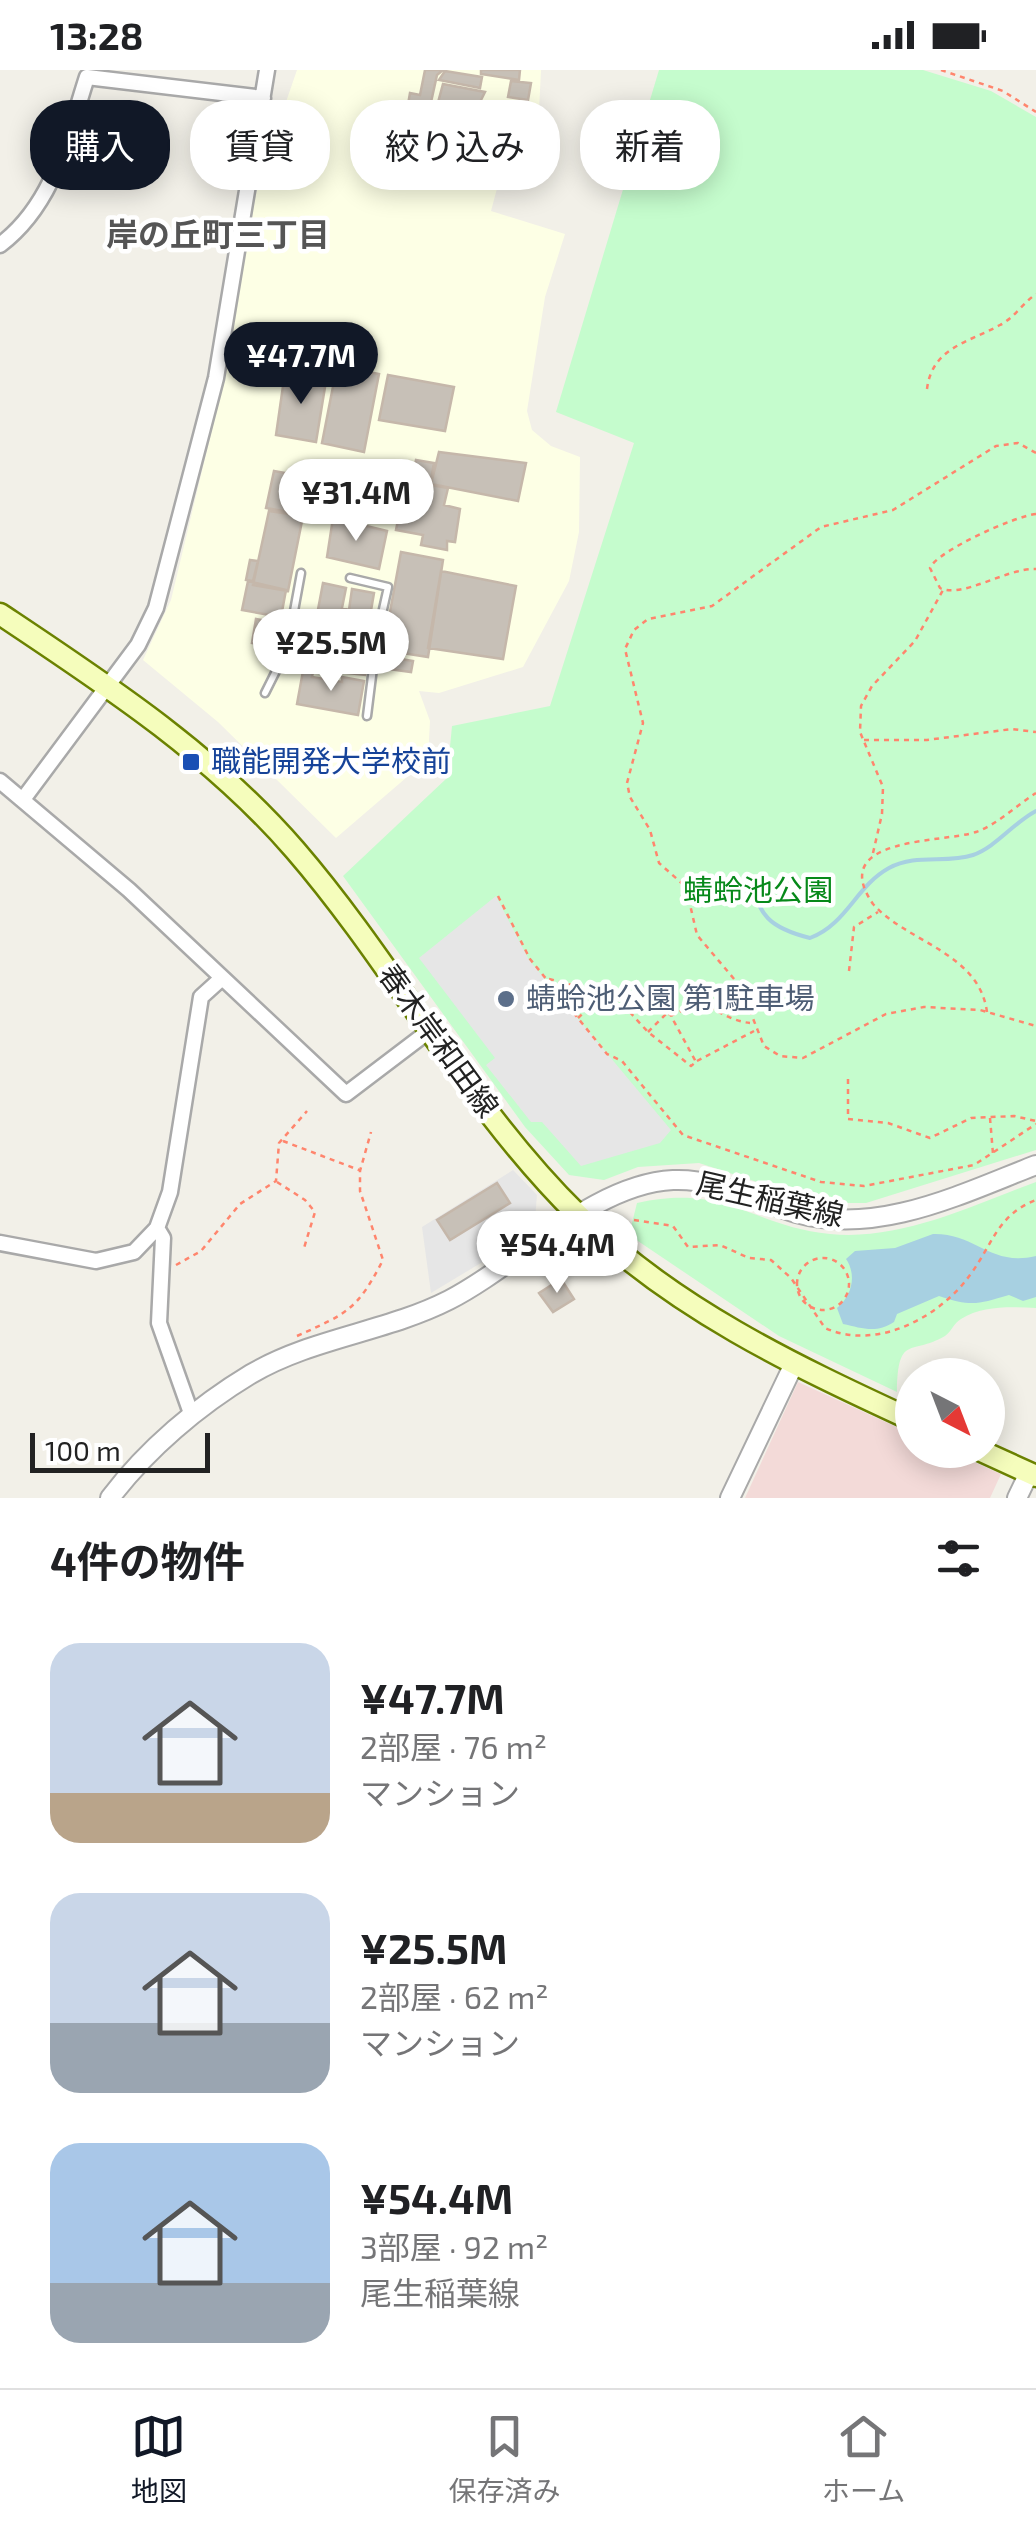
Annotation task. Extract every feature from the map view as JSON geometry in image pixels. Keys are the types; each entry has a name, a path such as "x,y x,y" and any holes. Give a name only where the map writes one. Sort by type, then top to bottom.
{"main road":[{"name":"春木岸和田線","path":"0,614 173,734 269,822 364,936 482,1105 580,1216 684,1300 794,1364 895,1412"},
{"path":"1005,1462 1033,1474"}],"street":[{"path":"24,798 138,645 156,608 190,490 216,378 267,70"},
{"path":"0,245 27,225 51,184 88,77 262,98"},
{"path":"0,781 24,798 346,1094 428,1031"},
{"path":"0,1243 96,1260 134,1252 157,1228 170,1192 201,998 222,978"},
{"name":"尾生稲葉線","path":"110,1498 134,1467 192,1416 274,1362 395,1324 460,1294 580,1216 628,1190 674,1180 719,1186 819,1218 876,1219 920,1208 1036,1165"},
{"path":"157,1228 163,1238 159,1323 192,1416"},
{"path":"730,1498 794,1364"},
{"path":"1017,1498 1033,1474"}],"lane":[{"path":"265,693 288,649 301,573"},
{"path":"350,578 388,586 367,716"}],"path":[{"path":"942,70 1004,91 1036,112"},
{"path":"926,388 930,372 942,357 968,338 1004,324 1036,294"},
{"path":"1036,454 1018,444 996,446 894,510 811,532 767,570 712,606 648,619 628,640 625,656 643,723 627,783 630,797 650,830 659,863 686,887 697,935 740,986 754,1031 771,1051 802,1058 824,1050 874,1020 924,1006 986,1012 1036,1026"},
{"path":"1036,514 1004,521 971,543 938,555 930,568 934,581 943,590 962,591 1006,571 1036,568"},
{"path":"943,590 915,641 863,700 859,715 862,740 883,787 874,855 865,868 864,882 880,911 956,962 984,999 986,1012"},
{"path":"862,740 941,739 1012,729 1036,732"},
{"path":"874,855 918,840 979,830 1036,793"},
{"path":"498,896 530,960 683,1135 806,1178 864,1186 974,1165 1036,1122"},
{"path":"849,971 854,927 880,911"},
{"path":"546,979 606,991 691,1066 754,1031"},
{"path":"578,1018 594,1008 606,991"},
{"path":"671,1016 691,1007 707,1006 752,1023"},
{"path":"648,1032 668,1012 696,1062"},
{"path":"848,1079 845,1112 854,1121 888,1123 930,1138 960,1122 990,1118 1036,1122"},
{"path":"276,1181 276,1155 281,1140 307,1111"},
{"path":"990,1118 993,1155"},
{"path":"292,1338 352,1309 382,1260 363,1202 360,1171 371,1132"},
{"path":"281,1140 360,1171"},
{"path":"276,1181 306,1200 315,1212 304,1248"},
{"path":"162,1270 201,1250 240,1204 276,1181"},
{"path":"634,1220 673,1226 688,1247 720,1245 748,1258 771,1260 791,1278 800,1297 826,1328 868,1337 906,1325 946,1301 972,1274 1002,1220 1036,1200"},
{"path":"827,1258 845,1269 849,1286 842,1302 823,1310 800,1297 798,1276 809,1262 827,1258"}],"shaded area":[{"path":"297,70 541,70 540,100 350,100 350,190 497,190 491,211 565,234 545,297 527,411 532,430 551,446 580,457 579,532 569,581 523,667 439,693 419,691 430,721 428,759 336,838 218,722 143,660 171,600 215,417 257,190 330,190 330,100 287,100"},
{"name":"蜻蛉池公園 第1駐車場","path":"496,896 529,960 671,1130 660,1143 581,1166 542,1122 531,1122 486,1065 495,1058 419,958"},
{"path":"513,1170 537,1195 534,1231 431,1293 422,1227"},
{"path":"798,1382 895,1426 895,1468 988,1468 1001,1474 990,1498 745,1498"}],"green space":[{"name":"蜻蛉池公園","path":"659,70 923,70 991,91 1036,117 1036,1150 866,1203 822,1203 699,1163 638,1167 604,1180 569,1175 525,1127 343,876 447,778 452,726 550,706 634,443 556,412 623,190 720,190 720,100 650,100"},
{"path":"1036,1182 1036,1308 979,1311 959,1321 945,1336 909,1349 902,1358 895,1358 895,1391 779,1336 629,1235 637,1203 668,1198 717,1202 803,1230 830,1234 883,1232 961,1211"}],"water":[{"path":"933,1234 961,1239 1007,1257 1036,1256 1036,1297 1023,1301 1009,1295 975,1303 939,1296 897,1314 894,1322 881,1328 843,1324 837,1308 846,1298 852,1278 846,1259 855,1251 895,1248"}],"building":[{"path":"425,70 443,70 437,75 431,100 409,100 410,93 420,95"},
{"path":"481,70 520,70 519,80 481,74"},
{"path":"445,71 482,77 480,88 439,80"},
{"path":"511,81 531,83 528,100 508,97"},
{"path":"443,84 485,92 481,100 439,100"},
{"path":"337,366 379,374 364,452 322,443"},
{"path":"285,372 326,381 316,442 276,435"},
{"path":"388,375 454,387 445,431 379,420"},
{"path":"439,452 526,463 518,501 431,484"},
{"path":"416,460 434,463 430,485 448,488 444,505 460,509 455,542 447,541 447,550 421,545 423,535 396,530 405,485 411,486"},
{"path":"274,471 307,477 300,514 266,508"},
{"path":"269,511 303,516 288,591 253,585"},
{"path":"333,518 387,531 379,569 327,557"},
{"path":"401,552 443,560 428,657 383,650"},
{"path":"250,560 258,561 253,581 246,580"},
{"path":"441,571 516,586 503,659 428,648"},
{"path":"248,581 286,590 281,617 242,610"},
{"path":"323,583 346,588 342,608 349,610 352,589 374,593 362,663 367,664 365,675 337,672 338,651 331,671 307,668"},
{"path":"256,619 278,623 274,647 252,643"},
{"path":"383,656 413,661 411,672 381,668"},
{"path":"303,671 313,672 312,677 342,682 342,677 364,681 358,715 297,704"},
{"path":"497,1183 510,1203 450,1240 437,1220"},
{"path":"561,1279 574,1299 553,1312 539,1293"}],"waterway":[{"path":"750,876 757,901 768,918 785,930 810,938 833,924 889,868 910,861 973,855 1036,811"}],"place":[{"name":"職能開発大学校前","path":"191,762"},
{"name":"蜻蛉池公園 第1駐車場","path":"506,999"}],"district":[{"name":"岸の丘町三丁目","path":"218,235"}]}
